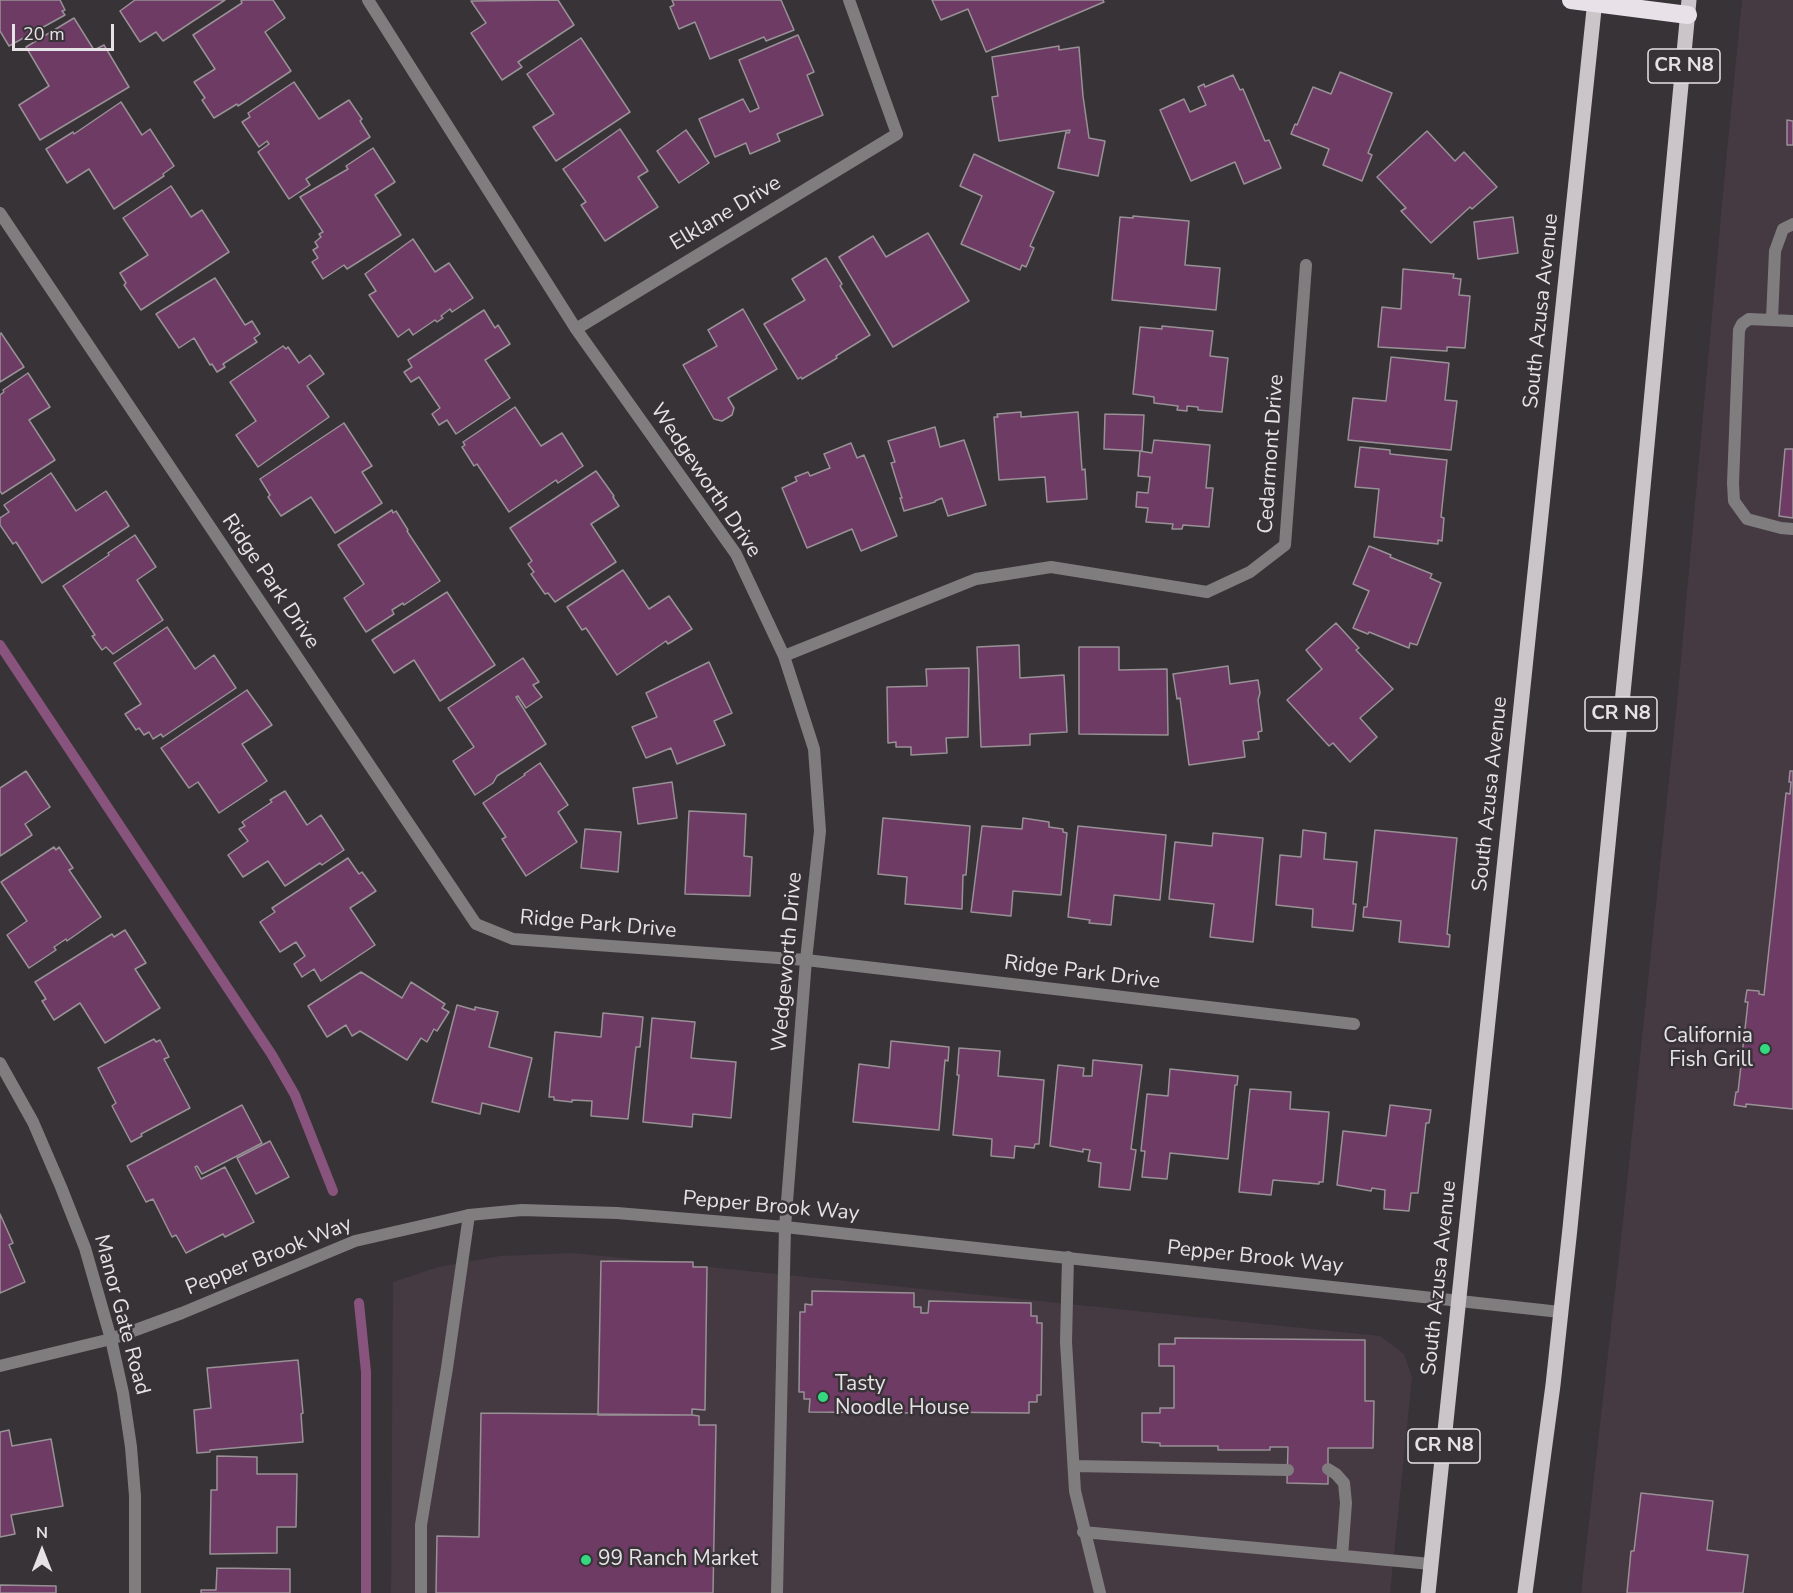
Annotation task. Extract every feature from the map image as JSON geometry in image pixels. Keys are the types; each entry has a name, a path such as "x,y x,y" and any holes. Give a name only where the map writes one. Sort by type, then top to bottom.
{"highway":[{"path":"1571,0 1688,7"}],"main road":[{"name":"South Azusa Avenue","path":"1428,1593 1595,1"},
{"name":"CR N8","path":"1526,1593 1560,1312 1635,572 1688,7"}],"street":[{"name":"Wedgeworth Drive","path":"368,0 576,329 736,554 784,656 814,749 820,831 806,960 785,1227 777,1593"},
{"name":"Elklane Drive","path":"576,329 897,134 849,0"},
{"name":"Ridge Park Drive","path":"0,213 476,924 513,939 806,960 1354,1024"},
{"path":"1772,319 1775,251 1784,229 1793,224"},
{"name":"Cedarmont Drive","path":"784,656 976,579 1052,567 1207,592 1250,572 1285,545 1306,265"},
{"path":"1793,321 1749,319 1742,324 1739,330 1733,483 1734,501 1747,519 1793,530"},
{"name":"Manor Gate Road","path":"0,1064 33,1122 61,1187 85,1248 111,1339 123,1393 131,1447 135,1496 135,1593"},
{"name":"Pepper Brook Way","path":"0,1366 111,1339 182,1313 355,1241 469,1215 522,1210 617,1213 785,1227 1458,1299 1560,1312"},
{"path":"421,1593 421,1525 469,1215"},
{"path":"1068,1257 1066,1342 1075,1491 1083,1532 1099,1582 1100,1593"},
{"path":"1074,1466 1288,1470"},
{"path":"1328,1469 1336,1474 1344,1484 1346,1503 1342,1556"},
{"path":"1083,1532 1431,1564"}],"shaded area":[{"path":"1742,0 1793,0 1793,1593 1581,1593 1622,1230 1677,703"},
{"path":"573,1253 1380,1336 1404,1354 1412,1377 1390,1593 391,1593 393,1282 438,1267 500,1256"}],"building":[{"path":"0,0 60,0 65,15 9,46 0,31"},
{"path":"135,0 225,0 163,41 156,32 140,42 120,11"},
{"path":"243,0 273,0 285,18 265,32 291,71 238,106 237,104 214,118 202,100 205,98 194,82 215,69 193,35 242,3"},
{"path":"558,0 574,25 518,62 522,67 502,80 471,33 486,23 471,1"},
{"path":"672,0 781,0 794,30 766,41 764,37 710,59 695,22 679,29 670,7 674,5"},
{"path":"932,0 1103,0 1104,2 986,52 968,9 941,20"},
{"path":"74,18 94,50 104,45 129,87 40,140 19,105 49,86 26,47"},
{"path":"798,35 814,72 807,75 823,115 777,134 780,141 750,154 746,143 715,157 699,119 743,99 750,112 759,108 739,60"},
{"path":"581,38 630,112 556,161 533,127 554,114 527,74"},
{"path":"1059,46 1059,50 1079,47 1089,138 1105,141 1098,176 1058,168 1066,132 1069,133 1070,130 999,141 992,97 998,96 992,57"},
{"path":"1340,72 1392,93 1368,153 1372,155 1362,181 1323,165 1329,149 1291,134 1313,87 1331,94"},
{"path":"1233,75 1240,90 1243,89 1265,141 1269,140 1281,168 1244,184 1235,162 1191,181 1160,110 1184,99 1190,112 1206,105 1198,87 1204,84 1205,87"},
{"path":"294,82 319,119 349,100 362,119 360,121 370,137 306,179 310,185 289,199 258,152 269,144 267,141 259,147 242,122 250,117 248,113"},
{"path":"121,102 142,135 150,129 174,166 163,174 164,176 114,209 89,169 67,183 46,149 73,132 74,134"},
{"path":"1787,120 1793,121 1793,145 1787,145"},
{"path":"620,129 648,171 638,177 658,207 605,241 581,205 586,202 563,169"},
{"path":"686,130 709,163 679,183 657,151"},
{"path":"1427,131 1455,161 1464,152 1497,187 1472,209 1470,207 1431,243 1401,211 1406,208 1377,177"},
{"path":"373,148 395,182 375,195 401,235 347,269 344,265 323,279 312,262 318,258 313,250 318,247 315,242 321,237 319,234 323,232 300,197 348,169 346,166"},
{"path":"974,154 1054,192 1030,246 1034,248 1026,267 1022,265 1020,270 961,244 982,196 960,186"},
{"path":"171,186 191,217 202,210 229,252 141,310 124,285 126,283 120,273 148,255 123,218"},
{"path":"1133,216 1189,221 1185,265 1220,268 1216,310 1112,300 1120,217 1133,218"},
{"path":"1513,217 1518,253 1478,259 1474,222"},
{"path":"928,233 969,301 893,347 839,257 873,236 886,257"},
{"path":"413,239 435,272 449,263 473,298 452,312 450,309 441,316 443,318 437,322 435,320 413,335 409,329 398,337 369,295 376,291 365,274"},
{"path":"826,258 870,335 836,356 837,358 802,379 801,377 798,379 764,324 805,300 792,279"},
{"path":"1403,269 1454,274 1453,278 1461,279 1459,295 1470,296 1465,348 1447,347 1447,351 1378,347 1382,307 1401,309"},
{"path":"215,278 245,325 252,321 260,334 254,338 257,342 223,364 225,367 217,372 212,364 210,365 194,338 179,348 156,314"},
{"path":"743,309 777,369 728,398 734,408 732,415 722,421 714,419 683,365 717,346 708,330"},
{"path":"484,310 495,328 498,325 510,344 485,360 510,398 456,434 447,420 439,425 432,414 440,408 419,377 411,382 404,372 412,367 408,360"},
{"path":"1162,326 1213,331 1210,356 1228,358 1222,412 1198,410 1198,407 1187,406 1187,411 1177,410 1178,406 1154,403 1154,397 1133,394 1140,327 1162,329"},
{"path":"0,334 24,367 0,382"},
{"path":"283,346 286,349 288,347 299,363 310,355 324,374 307,386 329,417 258,467 236,435 256,421 230,382"},
{"path":"1391,357 1449,363 1445,400 1457,401 1451,450 1348,440 1353,398 1386,401"},
{"path":"28,373 50,407 29,420 55,460 2,494 0,491 0,395 4,392 3,390"},
{"path":"515,407 541,446 562,433 583,466 558,483 556,480 509,512 477,464 474,466 462,447 465,445 463,442"},
{"path":"1021,412 1021,417 1078,412 1082,470 1085,469 1087,499 1047,502 1045,477 999,480 994,417 998,417 997,414"},
{"path":"1105,414 1144,415 1142,451 1104,449"},
{"path":"344,423 372,466 362,472 382,503 335,533 311,497 281,516 268,497 270,495 260,479"},
{"path":"935,427 940,447 964,440 986,505 948,516 942,498 904,511 891,463 895,462 888,441"},
{"path":"1154,440 1210,445 1206,488 1213,488 1209,527 1183,525 1182,529 1172,529 1173,524 1146,522 1148,508 1136,507 1137,492 1148,493 1150,477 1138,476 1140,451 1152,453"},
{"path":"851,443 857,458 864,455 897,536 861,551 852,529 807,548 782,488 797,481 795,477 808,472 810,476 830,468 824,454"},
{"path":"1360,447 1390,450 1390,454 1447,460 1441,517 1444,518 1442,541 1438,540 1438,544 1374,537 1379,489 1355,487"},
{"path":"1785,449 1793,449 1793,518 1779,516"},
{"path":"596,471 619,506 591,524 616,562 555,602 548,593 545,594 531,574 534,572 528,564 532,561 510,528"},
{"path":"51,473 76,511 106,491 129,526 42,583 16,542 13,544 0,525 0,518 9,512 4,505"},
{"path":"392,510 393,513 396,511 440,581 404,605 403,603 392,610 394,614 366,632 344,598 364,584 338,545"},
{"path":"135,535 156,567 137,580 163,620 113,654 106,647 102,650 92,636 95,635 63,586"},
{"path":"1369,546 1432,574 1430,578 1441,583 1417,645 1410,643 1409,648 1353,628 1369,591 1353,584"},
{"path":"623,570 649,609 669,596 692,629 668,644 666,641 617,675 586,628 582,630 567,607"},
{"path":"447,592 495,665 440,701 414,660 394,673 372,640"},
{"path":"1336,623 1359,648 1356,650 1393,689 1360,718 1377,737 1350,762 1333,743 1329,746 1287,700 1322,669 1306,650"},
{"path":"167,627 195,669 214,655 236,688 163,737 161,734 153,739 149,732 144,735 139,728 136,730 125,714 141,704 114,663"},
{"path":"1019,645 1020,678 1064,675 1067,732 1030,734 1030,745 981,747 977,647"},
{"path":"1079,647 1119,647 1119,670 1167,669 1168,735 1079,734"},
{"path":"523,658 539,682 533,685 542,697 526,708 518,696 516,697 546,744 497,776 493,783 475,795 453,761 474,747 448,708"},
{"path":"709,662 732,713 714,721 725,745 677,764 671,748 646,758 632,727 657,717 646,693"},
{"path":"1228,666 1230,684 1258,680 1262,731 1258,732 1259,739 1243,741 1245,757 1189,765 1180,698 1177,699 1173,674"},
{"path":"969,668 968,737 946,738 947,753 911,755 911,747 896,747 896,742 888,743 887,687 927,686 926,669"},
{"path":"247,690 272,725 242,744 267,781 219,813 198,782 189,788 161,748"},
{"path":"540,763 568,805 558,812 577,842 526,876 502,839 506,837 483,803"},
{"path":"26,771 50,807 25,824 32,835 0,856 0,788"},
{"path":"1790,771 1793,771 1793,1109 1746,1104 1746,1107 1734,1105 1736,1092 1738,1092 1748,1002 1745,1002 1747,990 1759,991 1759,994 1764,995 1786,793 1790,794"},
{"path":"672,782 677,818 638,824 633,788"},
{"path":"285,791 307,825 321,815 344,850 285,886 268,861 243,877 228,855 248,841 239,829 245,826 242,822"},
{"path":"689,811 746,814 744,856 752,857 750,896 685,894"},
{"path":"883,818 970,826 966,875 963,875 962,909 905,904 907,877 878,874"},
{"path":"1023,818 1049,822 1049,827 1063,829 1063,832 1067,833 1061,895 1013,891 1011,916 971,912 982,826 1022,829"},
{"path":"1078,826 1166,835 1160,900 1114,895 1111,925 1089,923 1090,920 1068,917"},
{"path":"585,829 621,832 618,872 581,868"},
{"path":"1303,830 1326,833 1324,859 1357,862 1353,931 1312,927 1313,909 1276,905 1280,855 1301,857"},
{"path":"1375,830 1457,838 1447,934 1450,935 1449,947 1399,942 1401,921 1363,917 1364,907 1367,907"},
{"path":"1213,833 1263,838 1253,942 1210,937 1214,904 1169,899 1175,842 1212,846"},
{"path":"54,847 56,850 59,847 73,868 69,870 101,917 67,941 66,939 54,947 56,950 29,968 7,935 27,921 1,882"},
{"path":"348,858 359,874 362,872 376,891 350,908 375,945 321,981 314,969 302,977 294,964 305,956 296,942 280,952 260,922 275,912 272,908"},
{"path":"125,930 146,963 135,969 160,1008 105,1043 80,1003 54,1020 42,1001 46,999 35,982 112,934 114,937"},
{"path":"361,972 402,998 411,982 445,1004 442,1008 449,1012 437,1031 434,1029 427,1042 421,1038 407,1060 360,1031 352,1036 346,1025 327,1037 308,1006"},
{"path":"457,1005 475,1010 475,1007 498,1012 489,1047 532,1058 519,1112 482,1103 480,1114 432,1102"},
{"path":"603,1013 643,1017 640,1047 636,1047 628,1119 591,1116 592,1101 572,1100 572,1102 554,1100 554,1097 549,1097 555,1032 601,1037"},
{"path":"652,1018 695,1022 691,1058 736,1062 731,1118 693,1114 692,1127 643,1122"},
{"path":"154,1039 156,1042 160,1040 169,1057 164,1059 190,1108 141,1134 142,1136 131,1142 112,1106 116,1103 98,1068"},
{"path":"891,1041 949,1047 948,1061 945,1060 939,1130 853,1122 859,1064 889,1068"},
{"path":"959,1048 1000,1051 998,1076 1044,1080 1039,1144 1035,1144 1034,1148 1015,1146 1014,1158 991,1156 992,1139 953,1135 959,1075 957,1075"},
{"path":"1093,1060 1142,1065 1131,1149 1136,1150 1130,1190 1099,1187 1101,1163 1088,1161 1090,1150 1083,1149 1083,1152 1050,1146 1058,1065 1084,1068 1083,1076 1092,1076"},
{"path":"1170,1069 1238,1076 1237,1085 1235,1085 1228,1159 1170,1153 1167,1179 1142,1177 1145,1151 1141,1151 1147,1094 1168,1096"},
{"path":"1250,1089 1291,1092 1290,1109 1329,1112 1323,1182 1319,1184 1273,1180 1271,1195 1239,1192"},
{"path":"242,1105 262,1143 202,1174 197,1166 195,1167 201,1179 225,1167 254,1222 225,1237 223,1234 186,1253 176,1235 172,1237 153,1199 146,1202 127,1166"},
{"path":"1390,1105 1431,1110 1429,1123 1426,1123 1418,1193 1411,1193 1409,1211 1384,1209 1385,1190 1372,1188 1371,1191 1337,1185 1343,1131 1386,1136"},
{"path":"270,1141 289,1177 256,1194 237,1158"},
{"path":"0,1214 13,1243 9,1245 25,1282 0,1293"},
{"path":"601,1261 693,1262 693,1267 707,1267 705,1410 692,1409 692,1415 598,1415"},
{"path":"812,1291 914,1293 914,1307 921,1307 921,1313 928,1313 929,1301 1031,1303 1031,1316 1037,1316 1037,1323 1042,1323 1041,1395 1037,1395 1037,1402 1029,1402 1029,1413 927,1412 927,1408 913,1408 913,1413 809,1412 810,1399 804,1399 804,1392 799,1392 800,1312 805,1312 805,1304 812,1305"},
{"path":"1175,1338 1365,1340 1365,1401 1374,1401 1373,1448 1328,1448 1328,1484 1287,1483 1288,1447 1270,1447 1270,1450 1218,1450 1218,1446 1160,1446 1160,1443 1142,1442 1142,1413 1160,1413 1160,1408 1174,1408 1174,1366 1159,1366 1159,1344 1175,1344"},
{"path":"298,1360 303,1442 197,1453 194,1410 211,1408 207,1368"},
{"path":"481,1413 692,1415 699,1416 699,1425 716,1425 713,1593 436,1593 437,1536 479,1537"},
{"path":"9,1430 12,1446 51,1439 63,1506 11,1515 15,1534 0,1537 0,1432"},
{"path":"217,1456 257,1457 257,1474 297,1474 296,1527 277,1527 277,1553 210,1554 211,1490 217,1490"},
{"path":"1641,1493 1713,1501 1707,1550 1748,1555 1743,1593 1627,1593 1631,1551 1634,1551"},
{"path":"217,1568 290,1569 290,1593 201,1593 201,1590 216,1590"},
{"path":"0,1585 56,1586 56,1593 0,1593"}],"waterway":[{"path":"0,645 272,1055 295,1095 333,1191"},
{"path":"359,1303 366,1372 366,1593"}],"place":[{"name":"California Fish Grill","path":"1765,1049"},
{"name":"Tasty Noodle House","path":"823,1397"},
{"name":"99 Ranch Market","path":"586,1560"}]}
